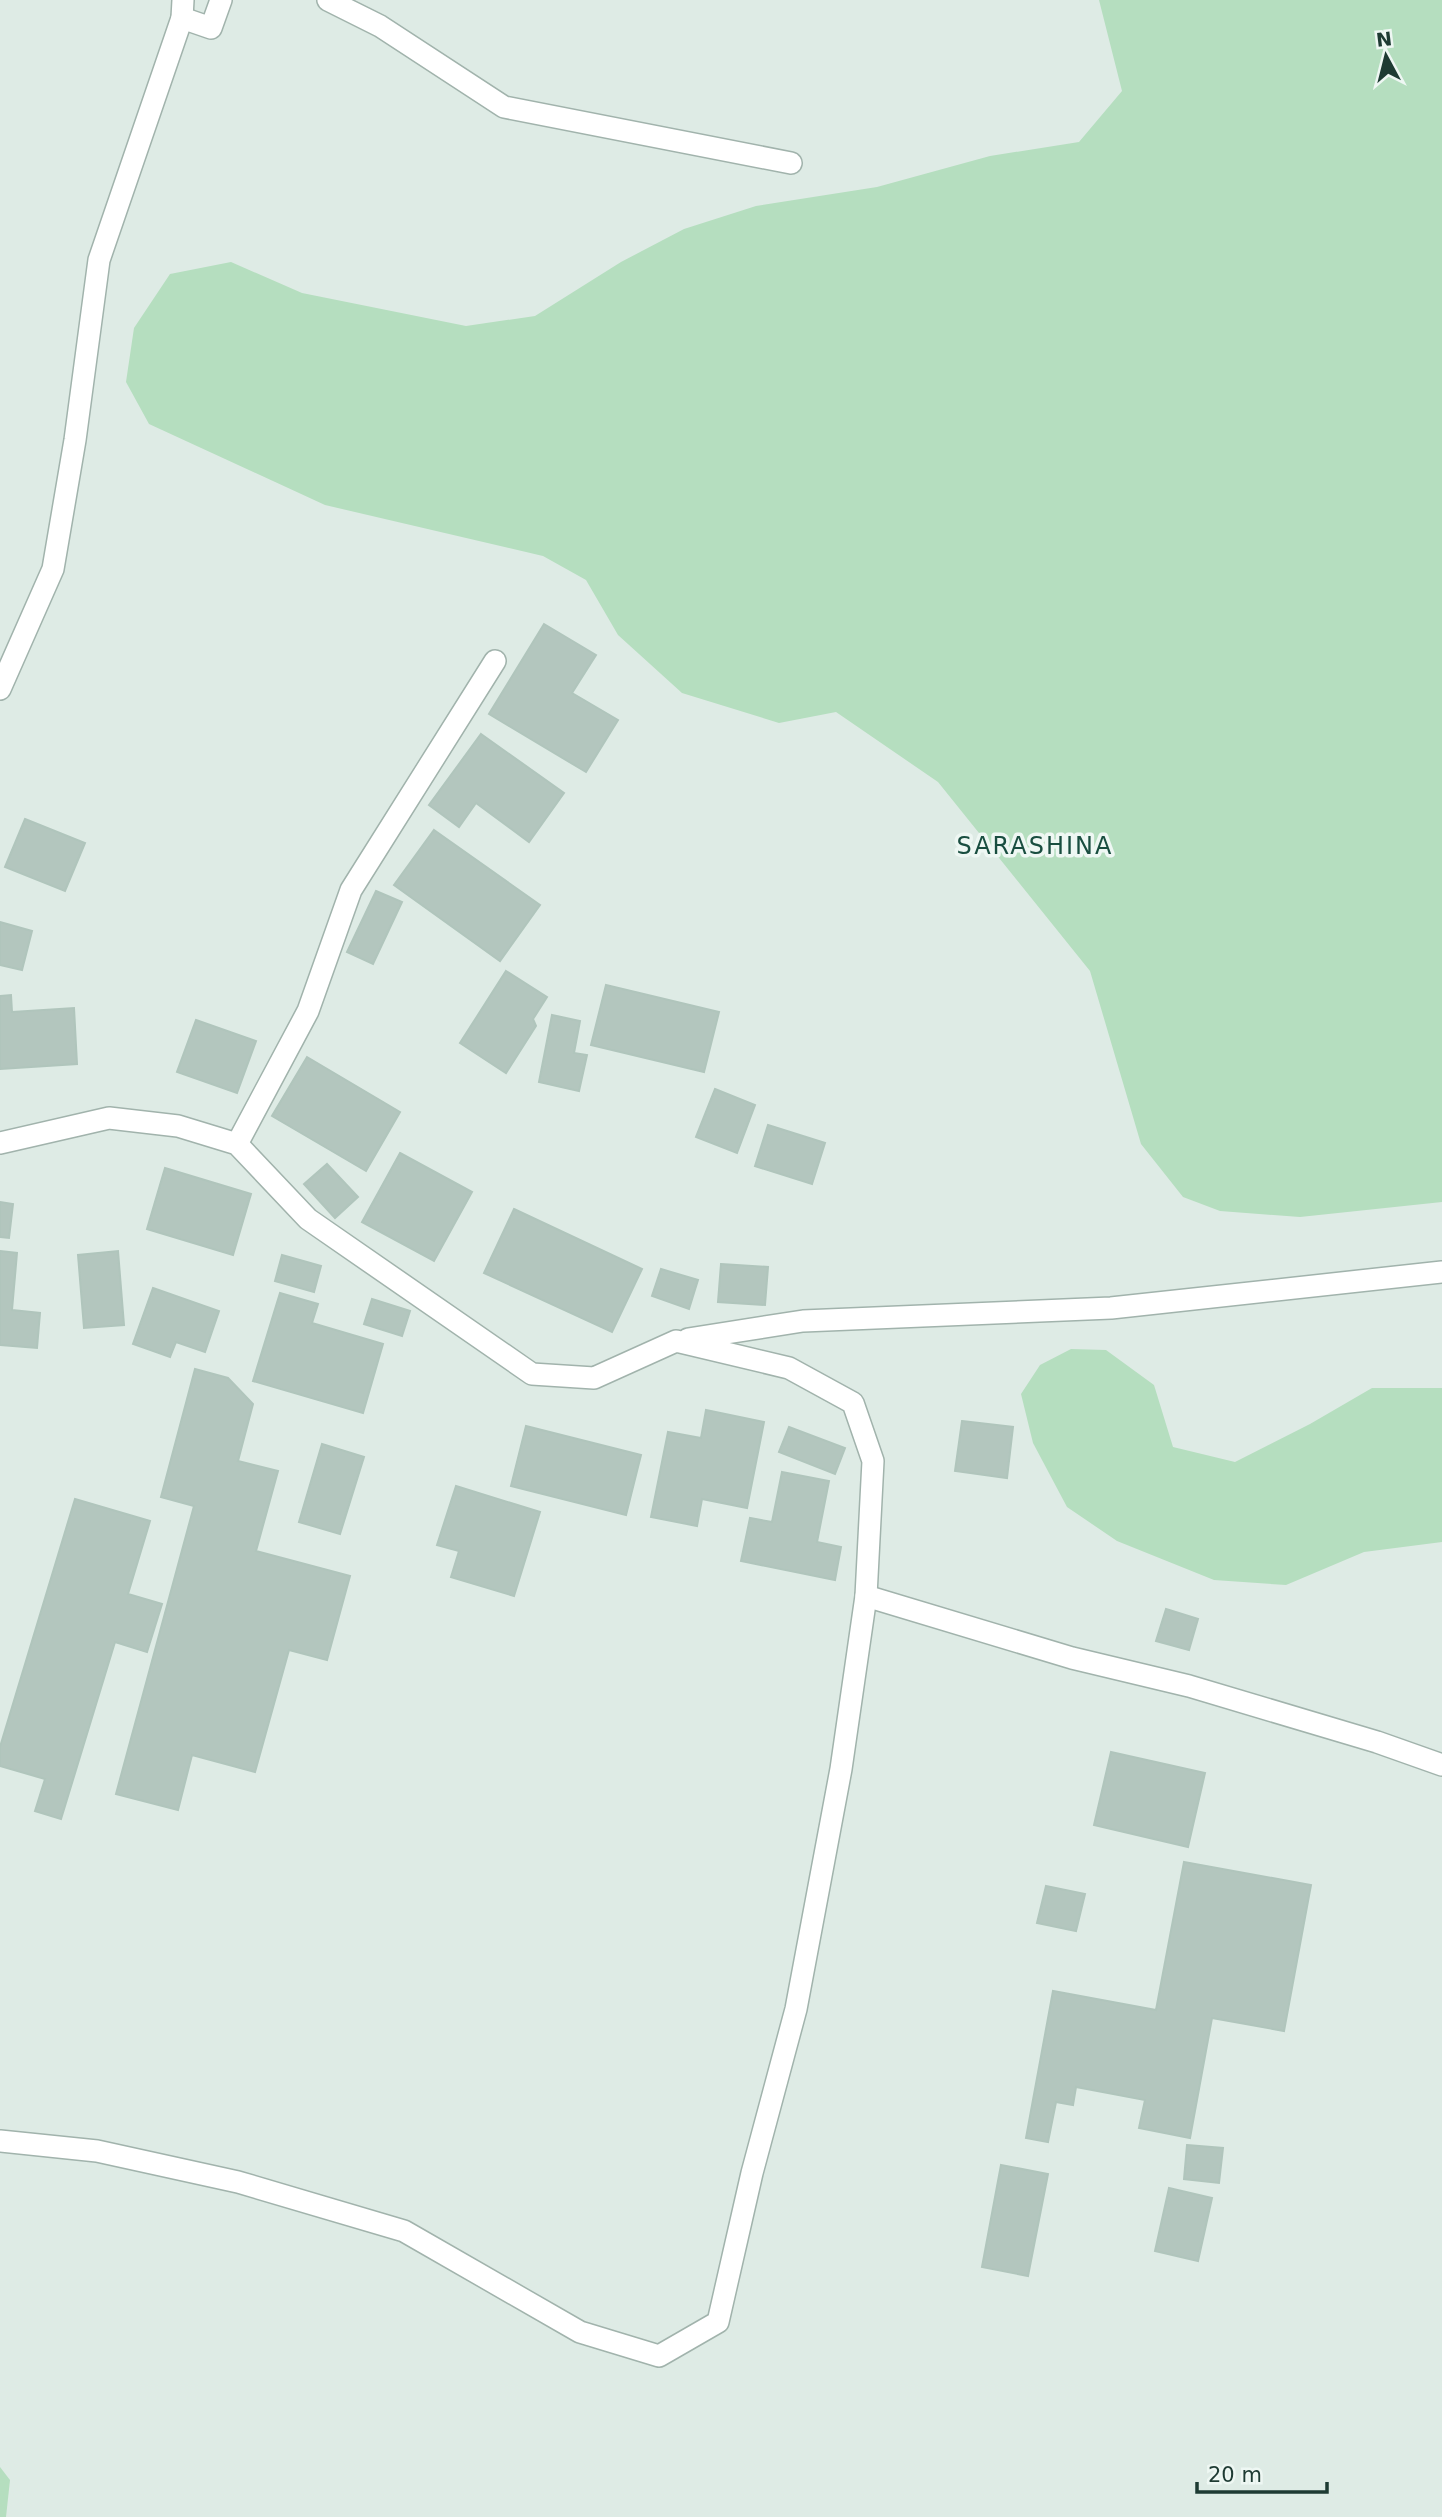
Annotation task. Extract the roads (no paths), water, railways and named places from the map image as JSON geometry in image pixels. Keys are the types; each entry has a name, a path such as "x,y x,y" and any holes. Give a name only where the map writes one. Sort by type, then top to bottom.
{"street":[{"path":"0,689 53,569 75,440 99,260 182,9 211,28 221,0"},
{"path":"328,0 380,26 504,107 791,163"},
{"path":"237,1144 308,1011 351,890 495,661"},
{"path":"0,1143 109,1118 178,1126 237,1144 308,1219 532,1374 594,1378 676,1341 803,1321 1111,1308 1442,1272"},
{"path":"0,2141 97,2151 238,2182 404,2231 580,2332 659,2356 718,2322 752,2173 796,2009 841,1769 866,1596 873,1461 853,1403 789,1367 676,1341"},
{"path":"866,1596 1072,1658 1189,1686 1377,1742 1442,1765"}],"district":[{"name":"SARASHINA","path":"1035,846"}]}
